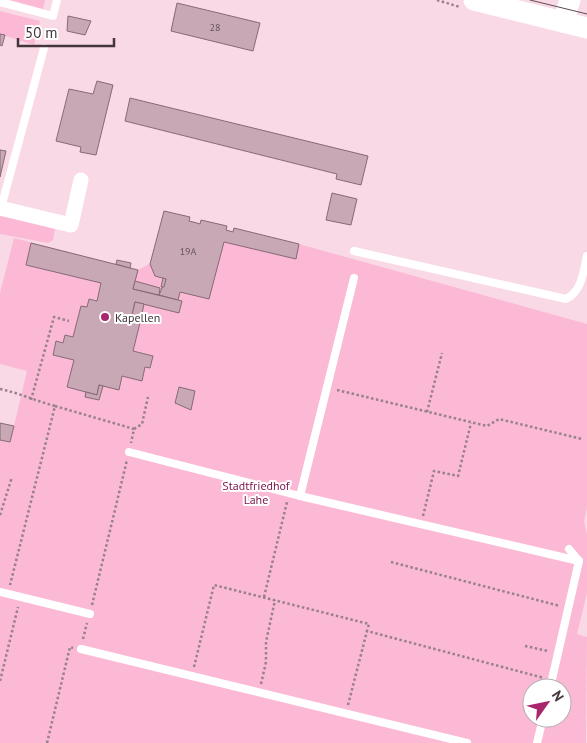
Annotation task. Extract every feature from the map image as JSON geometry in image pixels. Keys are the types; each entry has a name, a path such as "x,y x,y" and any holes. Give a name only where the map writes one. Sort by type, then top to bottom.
{"main road":[{"path":"474,0 587,28"},
{"path":"564,22 570,0"}],"street":[{"path":"0,208 71,225 81,180"}],"lane":[{"path":"0,2 53,16 57,0"},
{"path":"0,208 44,48"},
{"path":"354,251 566,299 574,295 580,287 587,256"},
{"path":"300,496 354,278"},
{"path":"129,452 300,496 579,561"},
{"path":"569,549 579,561"},
{"path":"553,678 579,561"},
{"path":"4,593 90,614"},
{"path":"81,649 192,678 467,743"},
{"path":"537,743 541,728"}],"path":[{"path":"31,400 54,317 69,321"},
{"path":"427,412 442,353"},
{"path":"328,388 471,423 488,426 499,419 582,439"},
{"path":"0,389 20,393 31,400 134,429"},
{"path":"48,743 70,647 81,649 134,429 142,424 148,397"},
{"path":"4,593 55,406"},
{"path":"421,524 434,472 458,476 471,423"},
{"path":"0,515 12,477"},
{"path":"264,597 289,493"},
{"path":"391,562 569,608"},
{"path":"192,678 214,585 369,624 346,714"},
{"path":"0,681 20,597"},
{"path":"258,694 266,662 266,642 275,600"},
{"path":"367,631 530,678"},
{"path":"525,646 559,653"}],"green space":[{"path":"10,0 45,0 43,9"},
{"path":"0,11 40,21 34,45 0,34"},
{"name":"Stadtfriedhof Lahe","path":"164,211 190,217 189,221 200,224 201,220 227,226 226,230 232,232 234,228 299,244 587,324 587,508 584,521 587,535 587,593 577,634 587,637 586,743 0,743 0,423 14,426 27,371 0,364 0,293 14,238 138,270 151,263"},
{"path":"0,214 55,229 53,240 48,243 0,234"}],"building":[{"path":"177,3 260,23 253,51 171,31"},
{"path":"68,16 91,21 85,35 67,31"},
{"path":"0,34 5,35 2,46 0,45"},
{"path":"97,81 113,85 96,155 80,152 81,147 56,141 69,89 93,94"},
{"path":"130,98 368,156 361,185 336,179 337,174 125,121"},
{"path":"0,150 6,151 0,177"},
{"path":"332,193 357,199 351,225 326,220"},
{"path":"164,211 190,217 189,221 200,224 201,220 227,226 226,230 233,232 234,228 299,244 296,259 224,242 209,299 180,292 178,300 159,295 166,279 155,276 150,264"},
{"name":"Kapellen","path":"31,243 138,270 133,289 182,301 179,313 135,302 131,320 140,323 133,351 153,356 150,368 145,367 142,381 122,376 119,390 99,385 97,395 67,387 74,360 53,355 56,341 63,343 65,335 73,337 81,306 87,307 89,299 97,301 101,283 26,265"},
{"path":"117,260 131,263 130,268 116,264"},
{"path":"163,278 166,279 164,287 161,287"},
{"path":"135,281 160,288 159,295 133,289"},
{"path":"135,302 144,304 140,323 131,320"},
{"path":"99,385 103,386 99,400 85,397 86,392 97,395"},
{"path":"179,387 195,391 191,410 175,403"},
{"path":"0,423 14,426 10,442 0,440"}],"tram line":[{"path":"530,0 587,14"}],"place":[{"name":"Kapellen","path":"105,317"}]}
